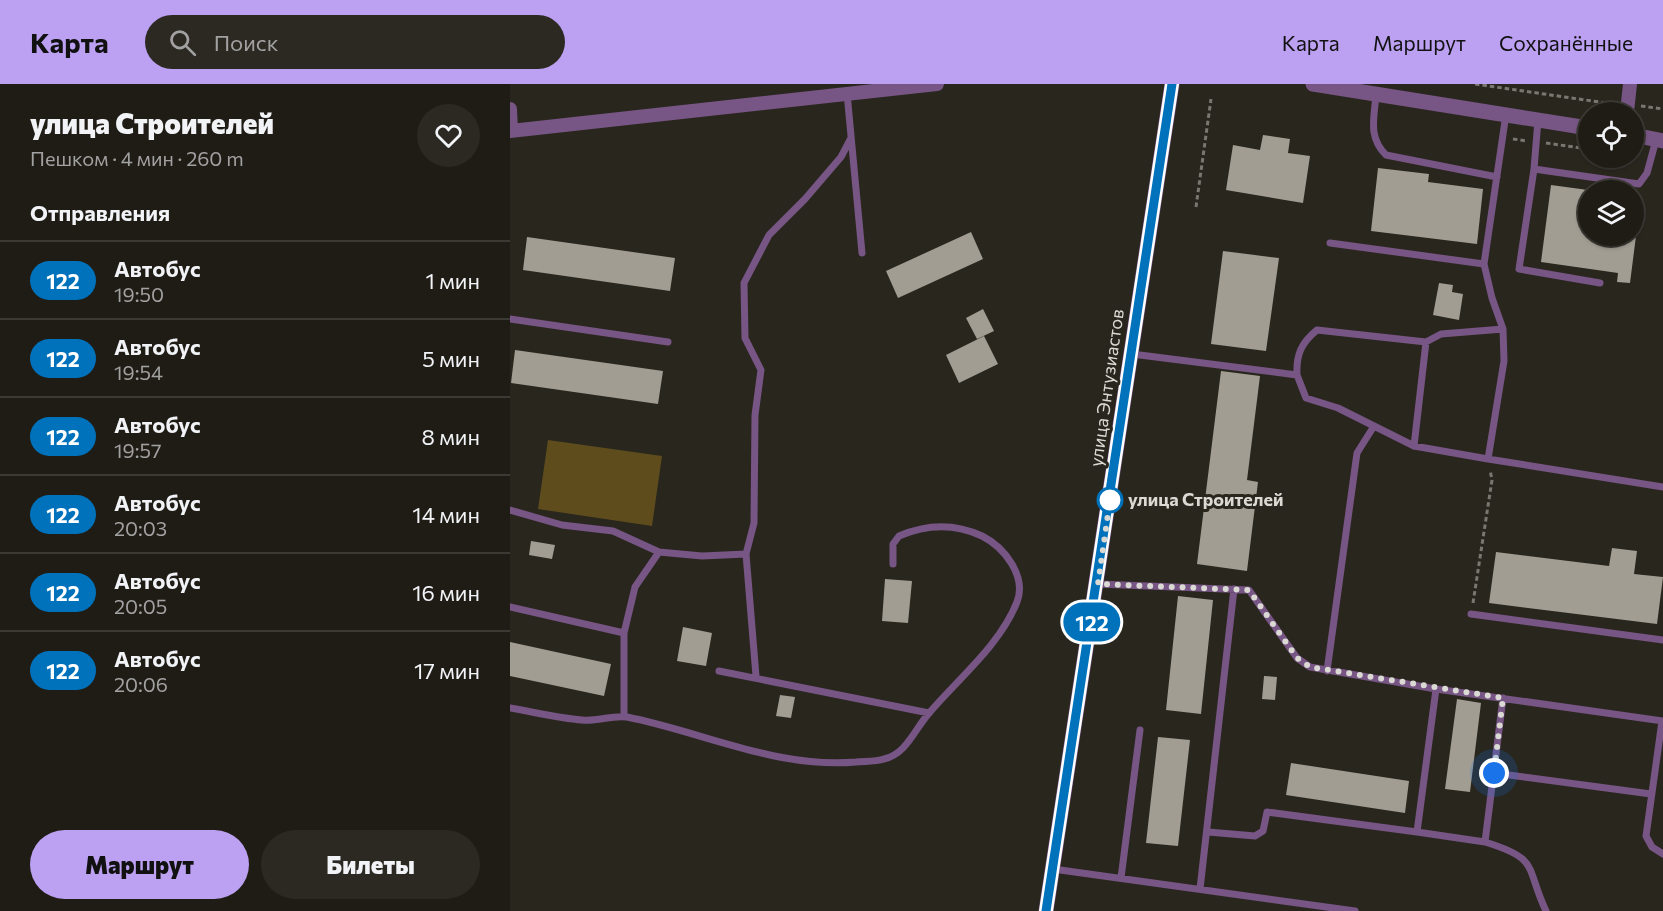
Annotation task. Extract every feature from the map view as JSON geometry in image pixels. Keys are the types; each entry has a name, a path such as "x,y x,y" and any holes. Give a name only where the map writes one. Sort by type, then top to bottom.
{"street":[{"path":"510,109 511,131 937,84"},
{"name":"улица Энтузиастов","path":"1046,911 1098,584 1172,84"},
{"path":"1313,84 1578,126"},
{"path":"1628,102 1630,84"},
{"path":"1644,137 1660,140"}],"lane":[{"path":"847,93 862,253"},
{"path":"1376,95 1372,134 1377,146 1386,155 1497,177"},
{"path":"1488,459 1504,361 1503,329 1492,298 1484,264 1506,114"},
{"path":"1538,120 1534,169 1519,269 1600,283"},
{"path":"756,676 746,554 754,522 755,415 761,370 745,338 744,284 769,235 805,199 841,157 851,138"},
{"path":"1534,169 1639,184 1647,173 1660,140"},
{"path":"1330,243 1484,264"},
{"path":"510,319 668,342"},
{"path":"1503,329 1441,334 1426,342 1317,330 1304,341 1297,361 1297,375 1306,398 1338,408 1414,446 1663,487"},
{"path":"1414,446 1426,342"},
{"path":"1132,354 1297,375"},
{"path":"1327,671 1358,453 1374,426"},
{"path":"510,510 562,525 613,531 659,552 702,556 746,554"},
{"path":"510,708 584,720 624,717 788,760 827,764 884,759 896,754 908,744 929,713 966,674 1004,626 1018,601 1018,577 1000,549 988,539 956,526 933,526 899,536 893,544 893,564"},
{"path":"624,717 624,633 635,587 659,552"},
{"path":"1098,584 1249,590 1297,658 1310,667 1436,689 1663,721 1646,836 1652,847 1663,854"},
{"path":"1200,889 1234,589"},
{"path":"510,608 624,633"},
{"path":"1471,614 1663,640"},
{"path":"719,671 756,676 929,713"},
{"path":"1417,832 1436,689"},
{"path":"1485,842 1503,698"},
{"path":"1121,878 1140,730"},
{"path":"1494,773 1651,794"},
{"path":"1208,832 1255,836 1263,831 1267,812 1485,842 1519,855 1531,868 1545,911"},
{"path":"1053,869 1355,911"}],"path":[{"path":"1475,84 1591,102"},
{"path":"1196,207 1211,99"},
{"path":"1644,109 1663,108"},
{"path":"1471,614 1492,480 1488,459"}],"shaded area":[{"path":"548,440 662,456 652,526 538,509"}],"building":[{"path":"1263,135 1290,139 1288,153 1310,156 1303,203 1226,190 1233,145 1260,150"},
{"path":"1378,168 1429,174 1428,182 1483,189 1477,244 1371,231"},
{"path":"1551,185 1578,189 1578,246 1635,246 1630,283 1617,282 1618,273 1541,262"},
{"path":"971,232 983,259 898,298 886,271"},
{"path":"527,237 675,258 670,291 523,270"},
{"path":"1223,251 1279,258 1266,351 1211,344"},
{"path":"1439,283 1453,285 1452,292 1463,294 1459,320 1433,315"},
{"path":"983,309 994,331 977,339 966,318"},
{"path":"984,336 998,364 959,383 946,355"},
{"path":"515,350 663,371 658,404 511,383"},
{"path":"1221,371 1260,376 1247,480 1258,482 1247,571 1197,564"},
{"path":"531,541 555,545 552,559 529,555"},
{"path":"1612,548 1637,551 1634,574 1663,577 1657,624 1489,603 1496,552 1609,566"},
{"path":"885,579 912,581 908,623 882,621"},
{"path":"1178,596 1213,600 1201,714 1166,710"},
{"path":"683,627 712,633 706,666 677,661"},
{"path":"510,642 611,664 604,696 510,676"},
{"path":"1264,676 1277,677 1275,700 1262,699"},
{"path":"780,695 795,697 791,718 776,716"},
{"path":"1457,699 1481,703 1470,792 1445,789"},
{"path":"1158,737 1190,740 1178,846 1146,843"},
{"path":"1291,763 1409,781 1405,813 1286,795"}],"bus line":[{"name":"122","path":"1046,911 1098,584 1172,84"}],"place":[{"name":"улица Строителей","path":"1110,500"}],"route":[{"path":"1110,500 1111,493 1098,584 1249,590 1297,658 1310,667 1503,698 1494,773"}]}
